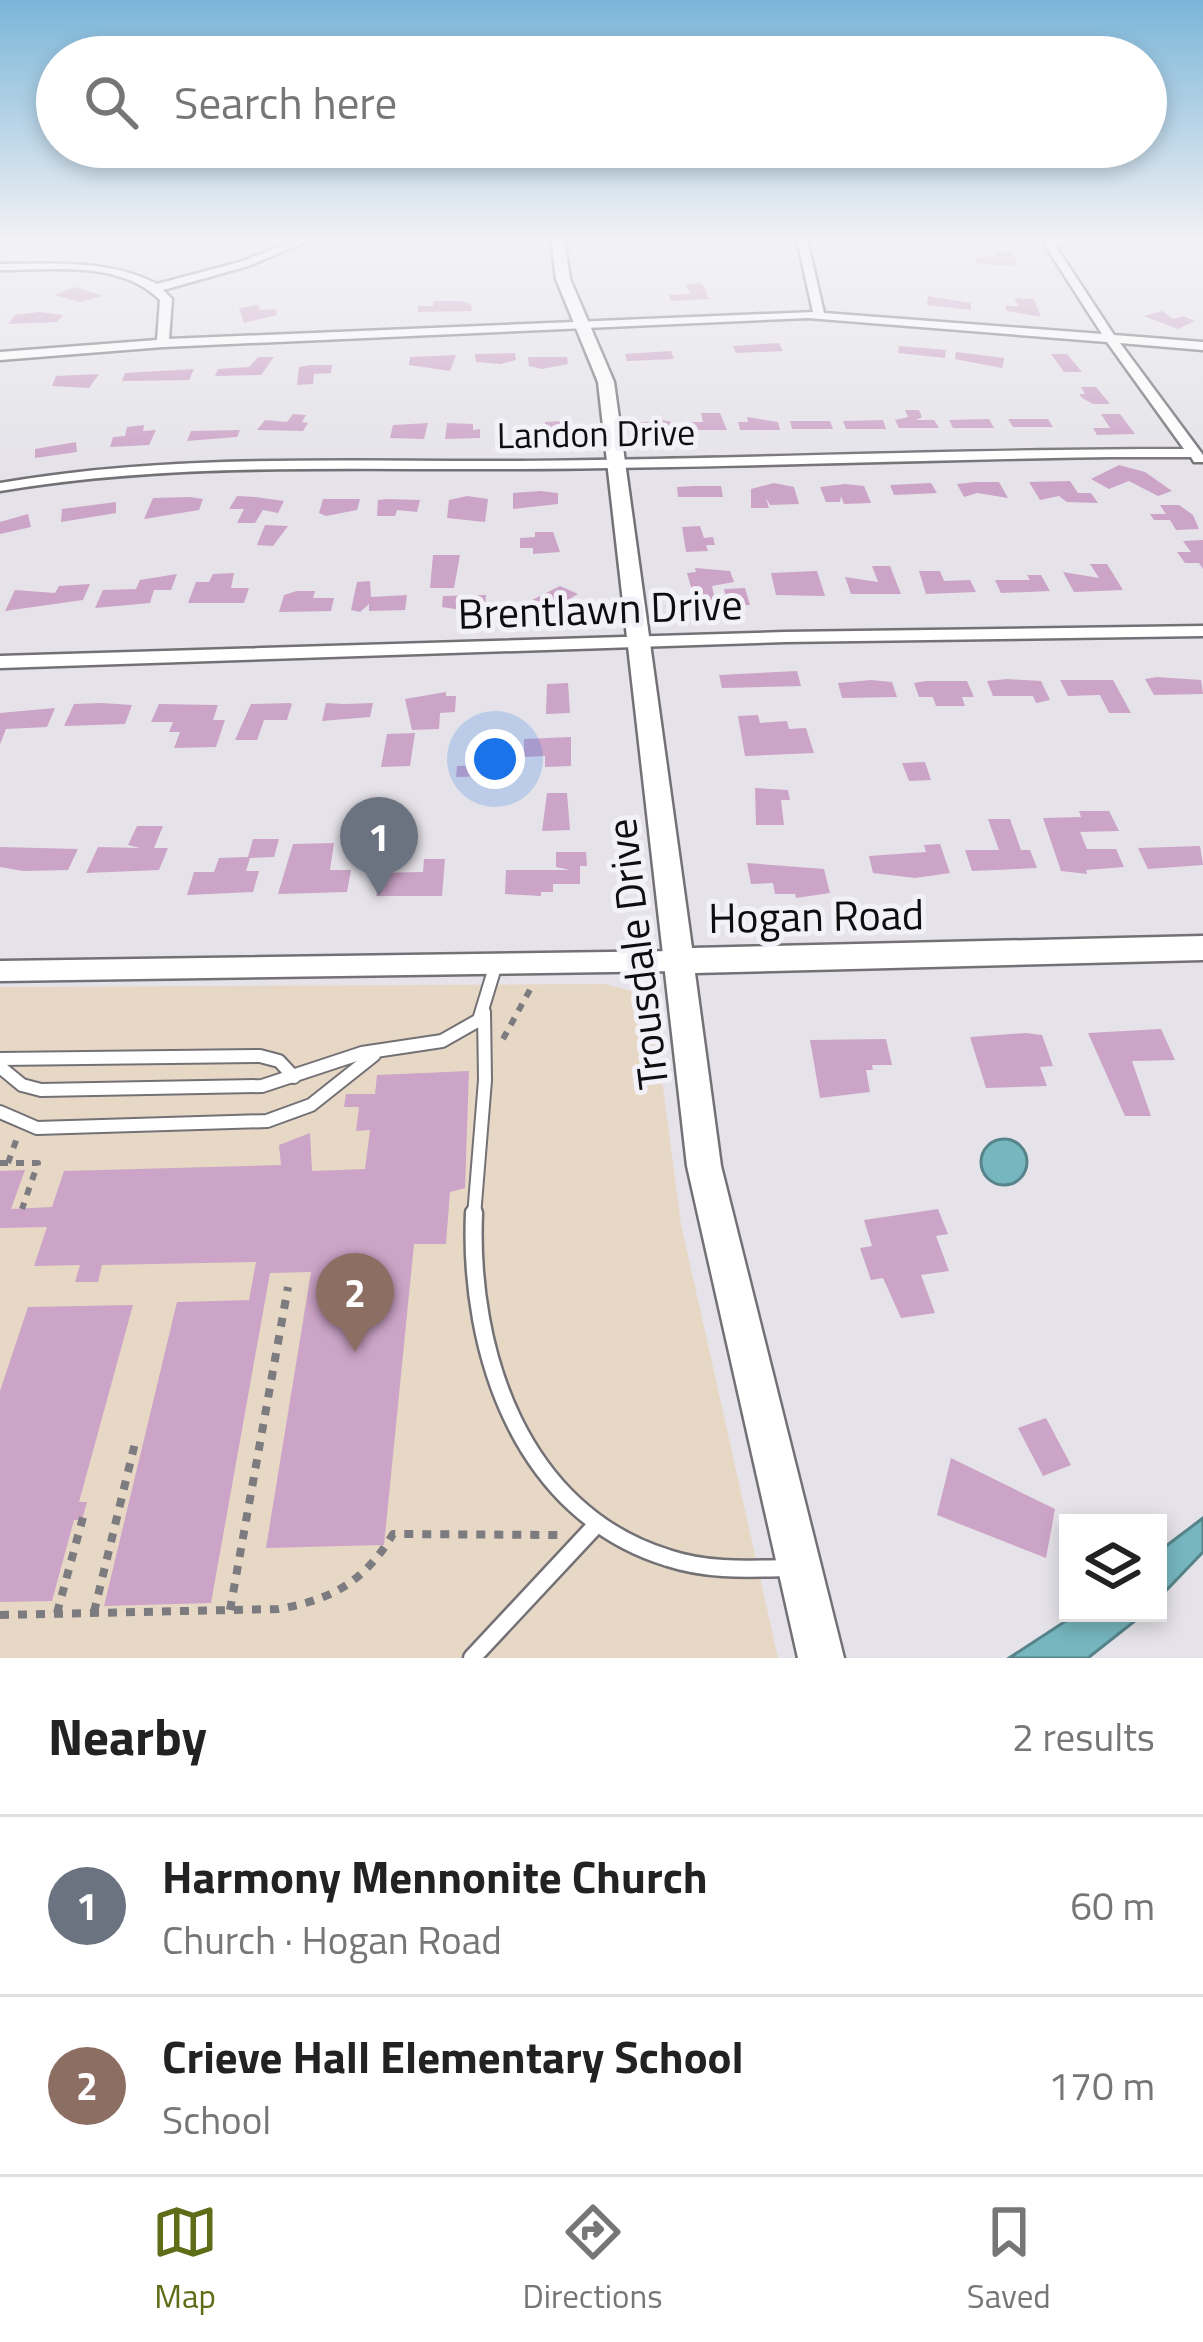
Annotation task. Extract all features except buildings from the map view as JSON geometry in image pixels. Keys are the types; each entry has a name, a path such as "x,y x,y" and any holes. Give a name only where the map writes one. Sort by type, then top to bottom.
{"street":[{"path":"163,343 167,316"},
{"name":"Trousdale Drive","path":"581,316 604,373 704,1166 821,1658"},
{"path":"0,356 163,343 779,316"},
{"path":"836,316 1203,346"},
{"path":"1096,316 1199,458"},
{"name":"Landon Drive","path":"0,487 105,469 200,461 614,464 1199,458"},
{"name":"Brentlawn Drive","path":"0,662 1203,631"},
{"name":"Hogan Road","path":"1,974 1203,948"}],"lane":[{"path":"496,964 484,1012 488,1052 474,1281 479,1332 496,1388 517,1429 592,1530 698,1570 741,1574 798,1567"},
{"path":"0,1063 22,1085 41,1090 262,1086 380,1051 442,1041 471,1028 484,1012"},
{"path":"0,1112 22,1124 267,1121 311,1105 380,1051"},
{"path":"0,1063 260,1056 279,1061 294,1077"},
{"path":"472,1658 592,1530"}],"path":[{"path":"497,1055 513,1016 539,977"},
{"path":"22,1124 4,1163 38,1163 22,1208"},
{"path":"230,1610 288,1287"},
{"path":"94,1613 135,1443"},
{"path":"57,1613 85,1510"},
{"path":"0,1615 322,1603 378,1562 393,1534 592,1530"}],"shaded area":[{"path":"604,984 651,996 681,1224 778,1658 0,1658 0,987"}],"water":[{"path":"1004,1139 1020,1146 1027,1162 1020,1178 1004,1185 988,1178 981,1162 988,1146"},
{"path":"1203,1518 1203,1552 1167,1590 1167,1545"},
{"path":"1064,1622 1134,1622 1088,1658 1009,1658"}],"place":[{"name":"Harmony Mennonite Church","path":"379,896"},
{"name":"Crieve Hall Elementary School","path":"355,1352"}]}
